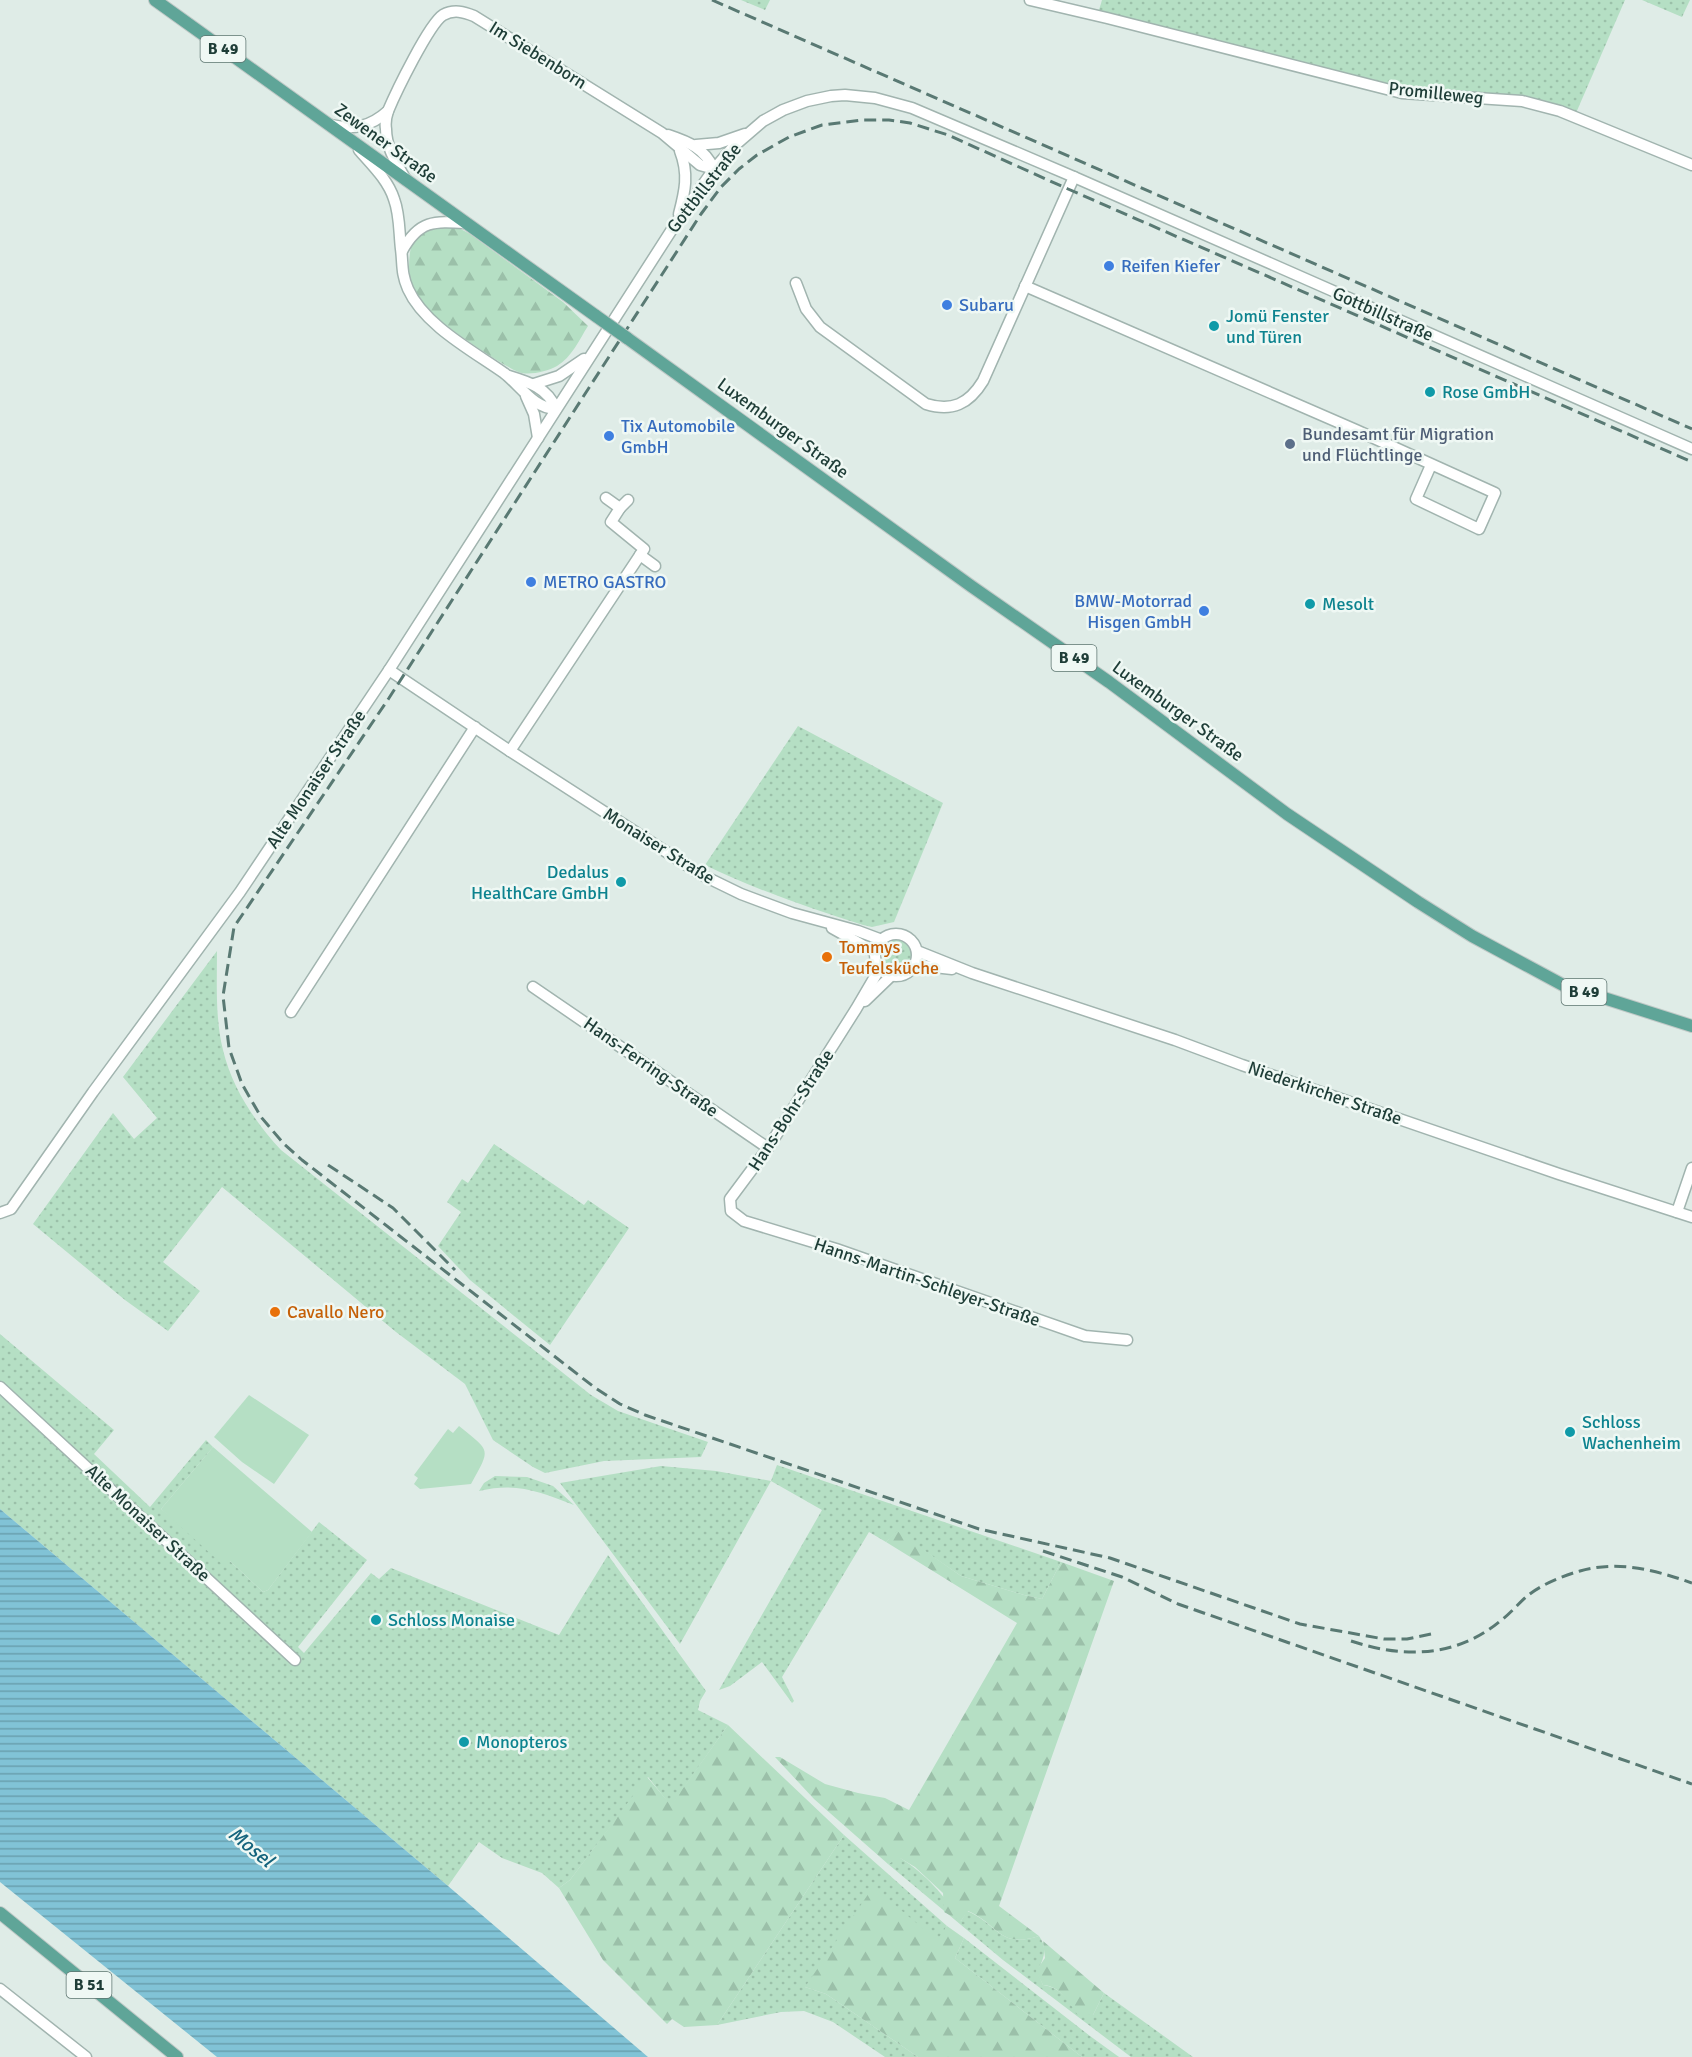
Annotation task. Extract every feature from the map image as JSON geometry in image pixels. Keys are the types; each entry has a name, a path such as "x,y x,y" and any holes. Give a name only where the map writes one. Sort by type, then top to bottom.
{"main road":[{"name":"Zewener Straße","path":"155,0 596,316"},
{"name":"Luxemburger Straße","path":"596,316 953,573 1110,682 1287,814 1418,902 1472,936 1563,985 1692,1027"},
{"name":"B 51","path":"0,1914 177,2057"}],"street":[{"name":"Promilleweg","path":"1030,0 1402,93 1522,101 1560,111 1692,165"},
{"name":"Im Siebenborn","path":"406,180 387,141 388,111 429,30 441,16 459,11 474,16 662,133 700,165 714,169"},
{"name":"Gottbillstraße","path":"609,327 714,169 748,133 769,117 797,104 831,96 859,95 912,108 1692,449"},
{"path":"329,125 348,128 362,127 376,121 388,111"},
{"name":"Im Siebenborn","path":"662,133 696,146"},
{"path":"696,146 719,143 748,133"},
{"path":"351,141 379,173 392,193 398,216 404,279 408,291 422,311 443,330 508,376 524,393 544,406 556,409"},
{"path":"696,146 705,153 714,169"},
{"path":"678,220 687,182 685,165 679,148"},
{"path":"796,284 806,309 820,327 926,404 949,408 960,404 977,391 1074,177"},
{"path":"402,251 415,232 428,224 445,221 466,223"},
{"path":"1025,286 1496,493 1479,529 1416,500 1431,465"},
{"name":"Alte Monaiser Straße","path":"0,1213 11,1209 93,1092 240,892 389,670 609,327"},
{"path":"534,384 565,372 592,353"},
{"path":"508,376 534,384 550,398 556,409"},
{"path":"524,393 534,414 538,439"},
{"path":"606,498 620,508"},
{"path":"510,751 644,549 611,522 628,500"},
{"path":"640,555 655,566"},
{"name":"Monaiser Straße","path":"389,670 702,874 741,894 792,913 882,940"},
{"path":"291,1012 475,727"},
{"name":"Monaiser Straße","path":"819,920 875,952"},
{"path":"890,934 907,936 914,943 917,951 917,960 906,974 892,975 880,968 876,962 875,952 882,940 890,934"},
{"name":"Niederkircher Straße","path":"917,951 972,973 1175,1040 1559,1174 1692,1217"},
{"name":"Niederkircher Straße","path":"914,966 939,967 972,973"},
{"name":"Hans-Bohr-Straße","path":"731,1211 730,1199 768,1148 880,968"},
{"name":"Hans-Bohr-Straße","path":"856,1009 892,975"},
{"name":"Hans-Ferring-Straße","path":"533,987 768,1148"},
{"path":"1677,1212 1692,1168"},
{"name":"Hanns-Martin-Schleyer-Straße","path":"731,1211 744,1221 836,1249 1084,1336 1127,1340"},
{"name":"Alte Monaiser Straße","path":"0,1387 295,1660"},
{"path":"0,1989 86,2057"}],"green space":[{"path":"741,0 770,0 765,10"},
{"path":"1102,0 1625,0 1576,113 1398,90 1099,10"},
{"path":"1642,0 1690,0 1682,17"},
{"path":"433,226 457,227 470,234 563,302 588,326 567,358 549,369 535,373 522,373 491,357 433,315 414,289 410,280 409,268 413,239"},
{"path":"798,726 943,803 894,922 872,927 863,925 783,898 705,865"},
{"path":"897,939 903,940 911,948 911,960 903,968 897,969 891,968 883,960 882,954 883,948 891,940"},
{"path":"217,951 219,1026 227,1064 246,1104 281,1150 591,1395 618,1411 708,1442 701,1457 604,1461 545,1473 533,1467 493,1440 465,1384 396,1332 222,1187 163,1262 200,1291 168,1331 125,1300 33,1224 113,1113 134,1139 157,1118 123,1077"},
{"path":"494,1144 584,1205 588,1200 629,1228 550,1345 470,1280 438,1246 461,1212 447,1202 462,1179 468,1183"},
{"path":"0,1334 114,1430 94,1454 150,1507 206,1440 213,1447 161,1509 230,1561 263,1592 268,1590 319,1522 367,1560 298,1647 304,1653 371,1573 379,1579 391,1568 559,1635 608,1555 706,1691 698,1710 728,1725 671,1806 648,1777 570,1880 559,1888 542,1873 502,1858 479,1842 448,1886 0,1509"},
{"path":"249,1395 309,1435 274,1484 242,1462 214,1437"},
{"path":"459,1426 482,1446 484,1451 482,1463 471,1484 420,1489 414,1484 418,1478 414,1475 448,1429 453,1433"},
{"path":"213,1447 312,1532 268,1590 263,1592 230,1561 222,1564 161,1509"},
{"path":"777,1465 1061,1562 1042,1599 961,1576 897,1532 886,1542 869,1532 782,1677 794,1701 792,1703 762,1662 730,1686 719,1690 822,1510 771,1481"},
{"path":"661,1466 716,1471 771,1481 680,1644 560,1483"},
{"path":"495,1476 527,1477 553,1486 574,1505 539,1492 517,1488 493,1488 479,1491 484,1483"},
{"path":"897,1531 961,1576 1024,1595 1042,1599 1061,1562 1114,1581 999,1906 1039,1936 1025,1939 1007,1937 968,1911 961,1921 944,1912 943,1893 915,1867 900,1858 888,1864 814,1799 775,1757 780,1757 825,1784 885,1798 909,1810 1017,1623 886,1542"},
{"path":"728,1725 844,1835 717,2025 684,2027 672,2019 667,2024 603,1960 559,1888 570,1880 647,1777 671,1805"},
{"path":"844,1835 947,1926 938,1941 805,1987 826,1994 918,2057 885,2057 833,2022 804,2011 781,2012 717,2025"},
{"path":"899,1857 934,1886 961,1921 967,1911 978,1916 1007,1937 1025,1939 1039,1936 1042,1940 1044,1954 1037,1971 1043,1985 1060,1992 1072,2006 1093,2015 1104,1993 1193,2057 1131,2057 1003,1960 888,1864"},
{"path":"873,1887 937,1940 947,1926 964,1938 955,1958 1082,2057 918,2057 826,1994 805,1987"},
{"path":"964,1938 1119,2057 1082,2057 955,1958"},
{"path":"1043,1941 1104,1993 1093,2015 1077,2014 1059,1991 1043,1985 1036,1971 1045,1958"}],"water":[{"name":"Mosel","path":"0,1509 648,2057 217,2057 0,1882"}],"railway":[{"path":"712,0 1692,429"},
{"path":"1431,1634 1407,1639 1384,1639 1300,1624 1110,1558 979,1529 645,1415 620,1404 594,1387 302,1160 284,1144 261,1117 242,1084 229,1048 223,996 234,927 389,698 701,214 721,187 757,155 789,137 822,125 862,120 889,120 910,123 948,135 1692,462"},
{"path":"328,1165 393,1208 455,1270"},
{"path":"1043,1551 1122,1577 1178,1604 1692,1784"},
{"path":"1351,1641 1370,1647 1409,1652 1428,1651 1464,1643 1503,1619 1526,1597 1544,1585 1566,1575 1594,1568 1609,1566 1637,1568 1692,1583"}],"place":[{"name":"Reifen Kiefer","path":"1109,266"},
{"name":"Subaru","path":"947,305"},
{"name":"Jomü Fenster und Türen","path":"1214,326"},
{"name":"Rose GmbH","path":"1430,392"},
{"name":"Tix Automobile GmbH","path":"609,436"},
{"name":"Bundesamt für Migration und Flüchtlinge","path":"1290,444"},
{"name":"METRO GASTRO","path":"531,582"},
{"name":"Mesolt","path":"1310,604"},
{"name":"BMW-Motorrad Hisgen GmbH","path":"1204,611"},
{"name":"Dedalus HealthCare GmbH","path":"621,882"},
{"name":"Tommys Teufelsküche","path":"827,957"},
{"name":"Cavallo Nero","path":"275,1312"},
{"name":"Schloss Wachenheim","path":"1570,1432"},
{"name":"Schloss Monaise","path":"376,1620"},
{"name":"Monopteros","path":"464,1742"}]}
